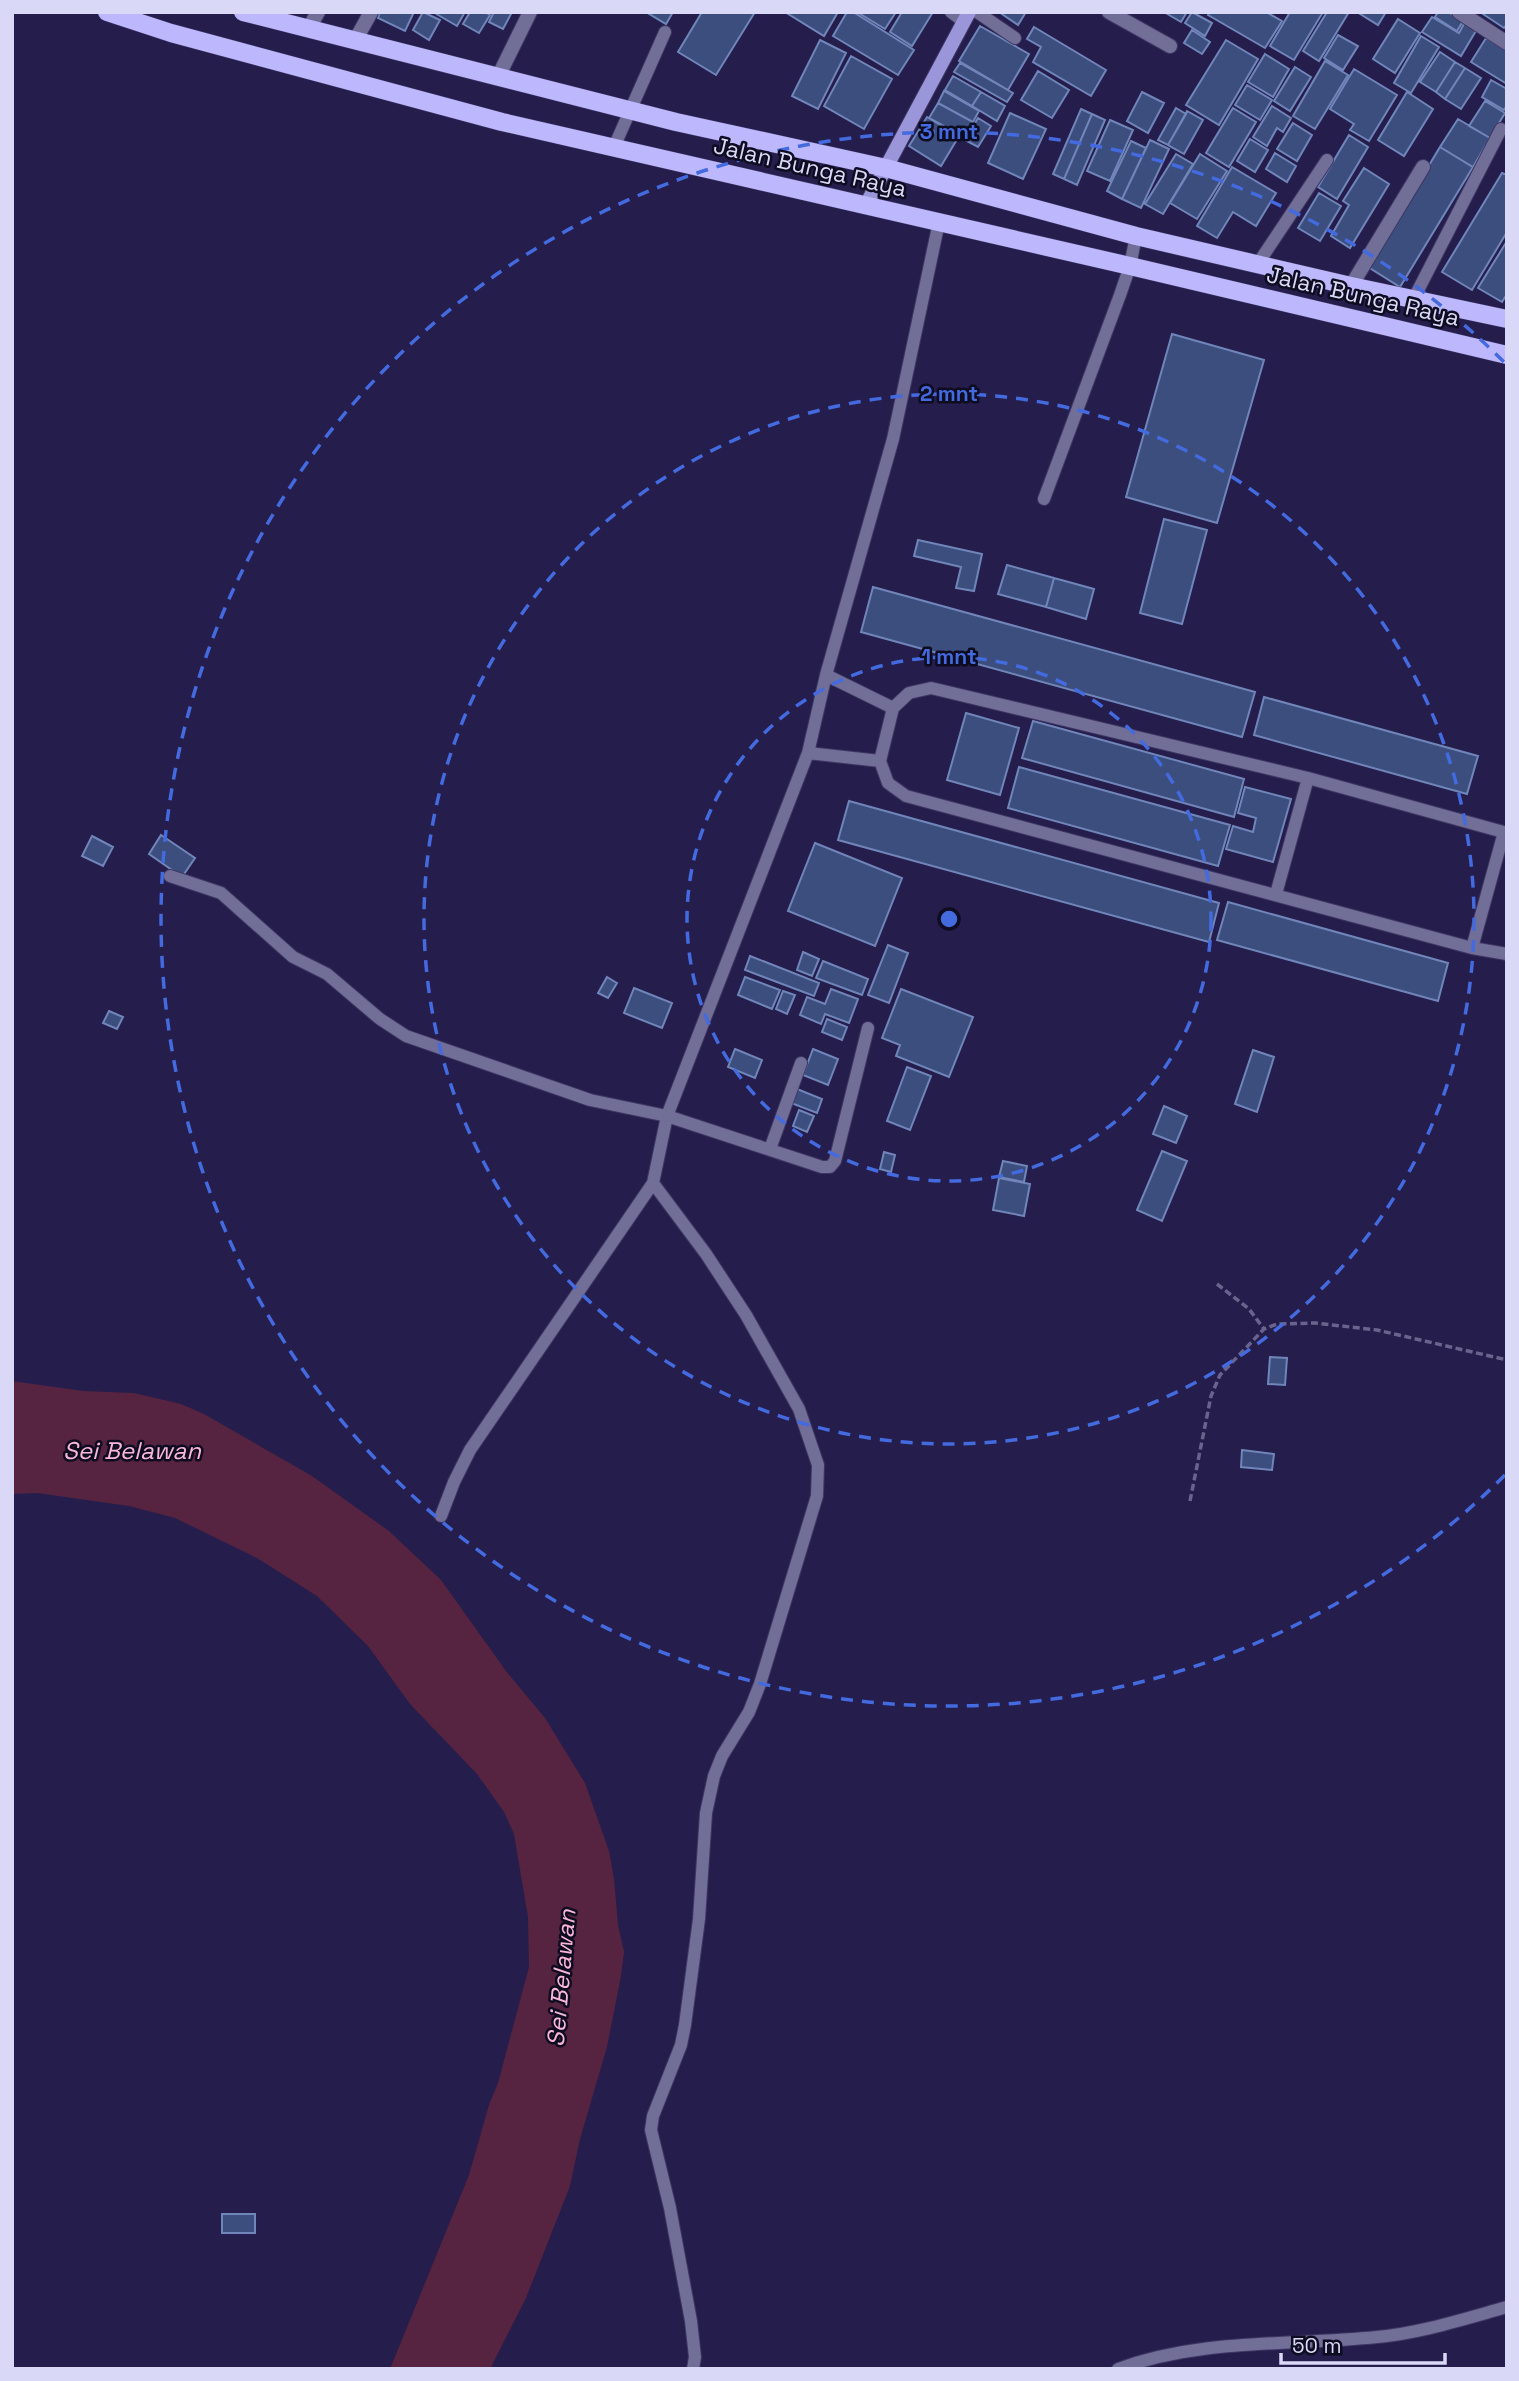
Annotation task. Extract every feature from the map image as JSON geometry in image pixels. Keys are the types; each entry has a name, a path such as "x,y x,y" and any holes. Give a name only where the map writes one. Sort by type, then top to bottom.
{"main road":[{"name":"Jalan Bunga Raya","path":"107,12 171,33 502,122 1506,353"},
{"name":"Jalan Bunga Raya","path":"243,12 313,20 356,39 630,111 886,168 1136,236 1257,265 1507,319"}],"street":[{"path":"356,39 371,12"},
{"path":"499,75 530,12"},
{"path":"1109,12 1170,46"},
{"path":"1459,12 1507,43"},
{"path":"866,205 967,17"},
{"path":"1351,286 1423,167"}],"lane":[{"path":"951,12 967,17"},
{"path":"977,12 1015,37"},
{"path":"614,147 664,32"},
{"path":"1413,300 1502,129"},
{"path":"1257,265 1327,160"},
{"path":"441,1516 453,1482 470,1450 653,1183 667,1116 808,753 826,675 893,439 939,222"},
{"path":"1044,499 1130,266 1136,236"},
{"path":"826,675 893,708"},
{"path":"1472,948 1505,832 1308,778 931,688 909,693 893,708 880,761 888,783 906,796 1472,948 1507,954"},
{"path":"808,753 880,761"},
{"path":"1276,894 1308,778"},
{"path":"170,877 221,893 293,957 327,974 380,1019 406,1035 590,1100 667,1116 822,1167 830,1167 835,1161 867,1028"},
{"path":"770,1149 801,1063"},
{"path":"653,1183 706,1254 778,1368 799,1409 817,1465 817,1496 760,1684 749,1712 722,1756 714,1776 706,1813 699,1919 685,2025 681,2045 651,2130 670,2208 691,2322 695,2357 693,2369"},
{"path":"1118,2369 1179,2352 1251,2344 1378,2337 1443,2326 1507,2307"}],"path":[{"path":"1217,1284 1249,1309 1264,1329"},
{"path":"1190,1501 1215,1385 1220,1375 1264,1329 1277,1324 1315,1323 1377,1330 1507,1360"}],"water":[{"name":"Sei Belawan","path":"12,1381 83,1391 134,1393 181,1404 204,1414 312,1476 389,1531 441,1580 506,1671 545,1718 585,1783 609,1851 624,1952 621,1976 607,2047 580,2139 570,2186 526,2298 490,2369 390,2369 469,2175 498,2083 529,1967 528,1917 514,1834 504,1812 477,1774 410,1704 368,1646 317,1596 257,1558 175,1518 129,1506 37,1493 12,1494"}],"building":[{"path":"380,12 414,12 405,31 378,18"},
{"path":"423,12 440,20 429,40 413,30"},
{"path":"433,12 465,12 457,26"},
{"path":"470,12 485,12 490,15 479,33 463,24"},
{"path":"494,12 512,12 503,29 489,22"},
{"path":"646,12 673,12 666,24"},
{"path":"702,12 755,12 716,75 678,52"},
{"path":"785,12 838,12 824,36"},
{"path":"847,12 853,12 914,50 898,75 833,36"},
{"path":"857,12 896,12 885,29"},
{"path":"902,12 933,12 912,46 890,32"},
{"path":"999,12 1026,12 1018,25"},
{"path":"1164,12 1187,12 1181,22"},
{"path":"1192,12 1212,23 1205,36 1185,23"},
{"path":"1210,12 1266,12 1282,21 1265,48 1208,15"},
{"path":"1290,12 1323,12 1294,60 1270,46"},
{"path":"1327,12 1349,12 1319,61 1303,51"},
{"path":"1357,12 1386,12 1378,25"},
{"path":"1438,12 1448,12 1463,21 1457,31 1435,17"},
{"path":"1480,12 1507,12 1507,24 1504,28"},
{"path":"1432,17 1459,33 1465,22 1477,29 1461,56 1422,32"},
{"path":"1398,19 1420,33 1395,73 1373,59"},
{"path":"980,26 1029,54 1008,90 959,61"},
{"path":"1034,27 1106,70 1091,96 1033,62 1041,47 1027,39"},
{"path":"1192,30 1210,42 1202,54 1184,43"},
{"path":"1338,35 1358,46 1343,70 1324,58"},
{"path":"1421,36 1439,47 1411,93 1394,83"},
{"path":"1486,38 1507,51 1507,84 1471,62"},
{"path":"820,40 846,53 818,109 792,96"},
{"path":"1226,40 1258,59 1219,125 1186,105"},
{"path":"1440,52 1455,62 1436,92 1420,82"},
{"path":"1265,54 1289,69 1273,97 1248,82"},
{"path":"851,56 892,79 864,129 824,106"},
{"path":"1325,61 1348,75 1315,129 1293,116"},
{"path":"1455,62 1465,68 1445,99 1436,92"},
{"path":"960,63 1013,93 1007,102 954,72"},
{"path":"1295,67 1311,77 1290,111 1274,101"},
{"path":"1465,68 1481,78 1461,109 1445,99"},
{"path":"1354,69 1397,95 1369,141 1350,130 1354,124 1330,109"},
{"path":"1038,71 1069,90 1052,118 1021,100"},
{"path":"953,76 981,92 972,106 945,90"},
{"path":"1491,80 1507,89 1507,105 1504,110 1482,97"},
{"path":"1247,85 1272,100 1260,120 1235,105"},
{"path":"944,91 979,111 973,122 938,103"},
{"path":"981,92 1005,106 997,121 972,106"},
{"path":"1142,92 1164,103 1148,133 1127,121"},
{"path":"1407,92 1433,109 1404,156 1378,140"},
{"path":"1485,101 1505,113 1490,138 1469,126"},
{"path":"938,103 973,122 964,137 929,118"},
{"path":"1272,106 1291,118 1283,132 1277,128 1267,146 1253,137"},
{"path":"1176,108 1186,114 1168,145 1158,140"},
{"path":"1233,108 1256,122 1229,167 1206,153"},
{"path":"1081,109 1092,114 1064,179 1053,174"},
{"path":"1187,111 1203,120 1184,154 1168,145"},
{"path":"1010,113 1046,129 1023,179 988,163"},
{"path":"1092,114 1105,120 1077,185 1064,179"},
{"path":"927,117 959,136 941,166 909,146"},
{"path":"978,118 991,126 978,147 965,140"},
{"path":"1458,119 1490,138 1473,167 1440,147"},
{"path":"1110,120 1133,130 1110,181 1087,171"},
{"path":"1293,123 1312,135 1297,161 1277,149"},
{"path":"1349,135 1368,147 1337,199 1318,187"},
{"path":"1250,139 1268,150 1255,172 1237,161"},
{"path":"1150,140 1169,149 1141,208 1122,199"},
{"path":"1131,141 1146,148 1122,199 1107,191"},
{"path":"1440,147 1473,167 1400,287 1368,267"},
{"path":"1275,153 1296,166 1287,182 1266,169"},
{"path":"1176,154 1193,164 1163,214 1145,204"},
{"path":"1200,154 1227,171 1197,219 1170,203"},
{"path":"1232,167 1276,193 1256,226 1233,212 1217,238 1197,226"},
{"path":"1364,168 1389,184 1350,248 1331,236 1349,205 1343,201"},
{"path":"1502,173 1507,175 1507,232 1472,290 1442,272"},
{"path":"1319,193 1341,206 1320,241 1298,228"},
{"path":"1507,241 1507,294 1502,302 1478,288"},
{"path":"1172,334 1264,360 1217,523 1126,497"},
{"path":"1164,519 1207,530 1182,624 1140,613"},
{"path":"918,540 982,554 974,591 956,588 961,567 914,556"},
{"path":"1007,565 1054,578 1046,607 998,594"},
{"path":"1054,578 1094,589 1086,619 1046,607"},
{"path":"873,587 1255,692 1242,737 861,632"},
{"path":"1264,697 1478,756 1467,794 1254,735"},
{"path":"966,713 1019,728 1000,795 947,780"},
{"path":"1033,721 1244,779 1234,817 1022,758"},
{"path":"1019,767 1230,825 1218,866 1008,808"},
{"path":"1245,787 1291,799 1273,862 1226,849 1233,826 1253,832 1256,818 1238,813"},
{"path":"849,801 1219,903 1209,942 838,840"},
{"path":"161,835 195,858 182,877 149,854"},
{"path":"92,836 113,847 103,866 82,856"},
{"path":"815,843 902,878 875,946 788,911"},
{"path":"1228,902 1448,963 1438,1001 1217,940"},
{"path":"888,945 908,953 889,1003 868,995"},
{"path":"803,952 819,959 812,976 797,970"},
{"path":"750,956 819,983 814,996 745,970"},
{"path":"823,961 868,979 862,995 816,978"},
{"path":"607,977 617,983 608,998 598,993"},
{"path":"745,977 780,990 772,1009 738,995"},
{"path":"634,988 672,1003 662,1028 624,1013"},
{"path":"831,989 858,999 849,1023 825,1014 821,1024 800,1015 807,997 825,1004"},
{"path":"901,989 973,1017 949,1077 896,1056 900,1045 882,1038"},
{"path":"783,991 795,995 787,1014 776,1009"},
{"path":"109,1011 123,1017 117,1029 103,1023"},
{"path":"827,1019 847,1027 842,1040 822,1032"},
{"path":"735,1049 762,1060 755,1078 728,1067"},
{"path":"813,1049 838,1059 828,1085 803,1075"},
{"path":"1253,1050 1274,1057 1257,1112 1235,1104"},
{"path":"907,1067 931,1076 910,1130 887,1121"},
{"path":"797,1089 822,1099 817,1113 791,1103"},
{"path":"1164,1106 1187,1116 1176,1143 1153,1134"},
{"path":"799,1110 814,1116 807,1132 793,1126"},
{"path":"1162,1151 1187,1161 1162,1221 1137,1210"},
{"path":"884,1152 895,1155 891,1172 880,1169"},
{"path":"1003,1161 1027,1166 1024,1182 999,1177"},
{"path":"999,1178 1030,1184 1024,1216 993,1210"},
{"path":"1270,1357 1287,1358 1285,1385 1268,1384"},
{"path":"1242,1450 1274,1454 1272,1470 1241,1467"},
{"path":"222,2214 255,2214 255,2233 222,2233"}]}
